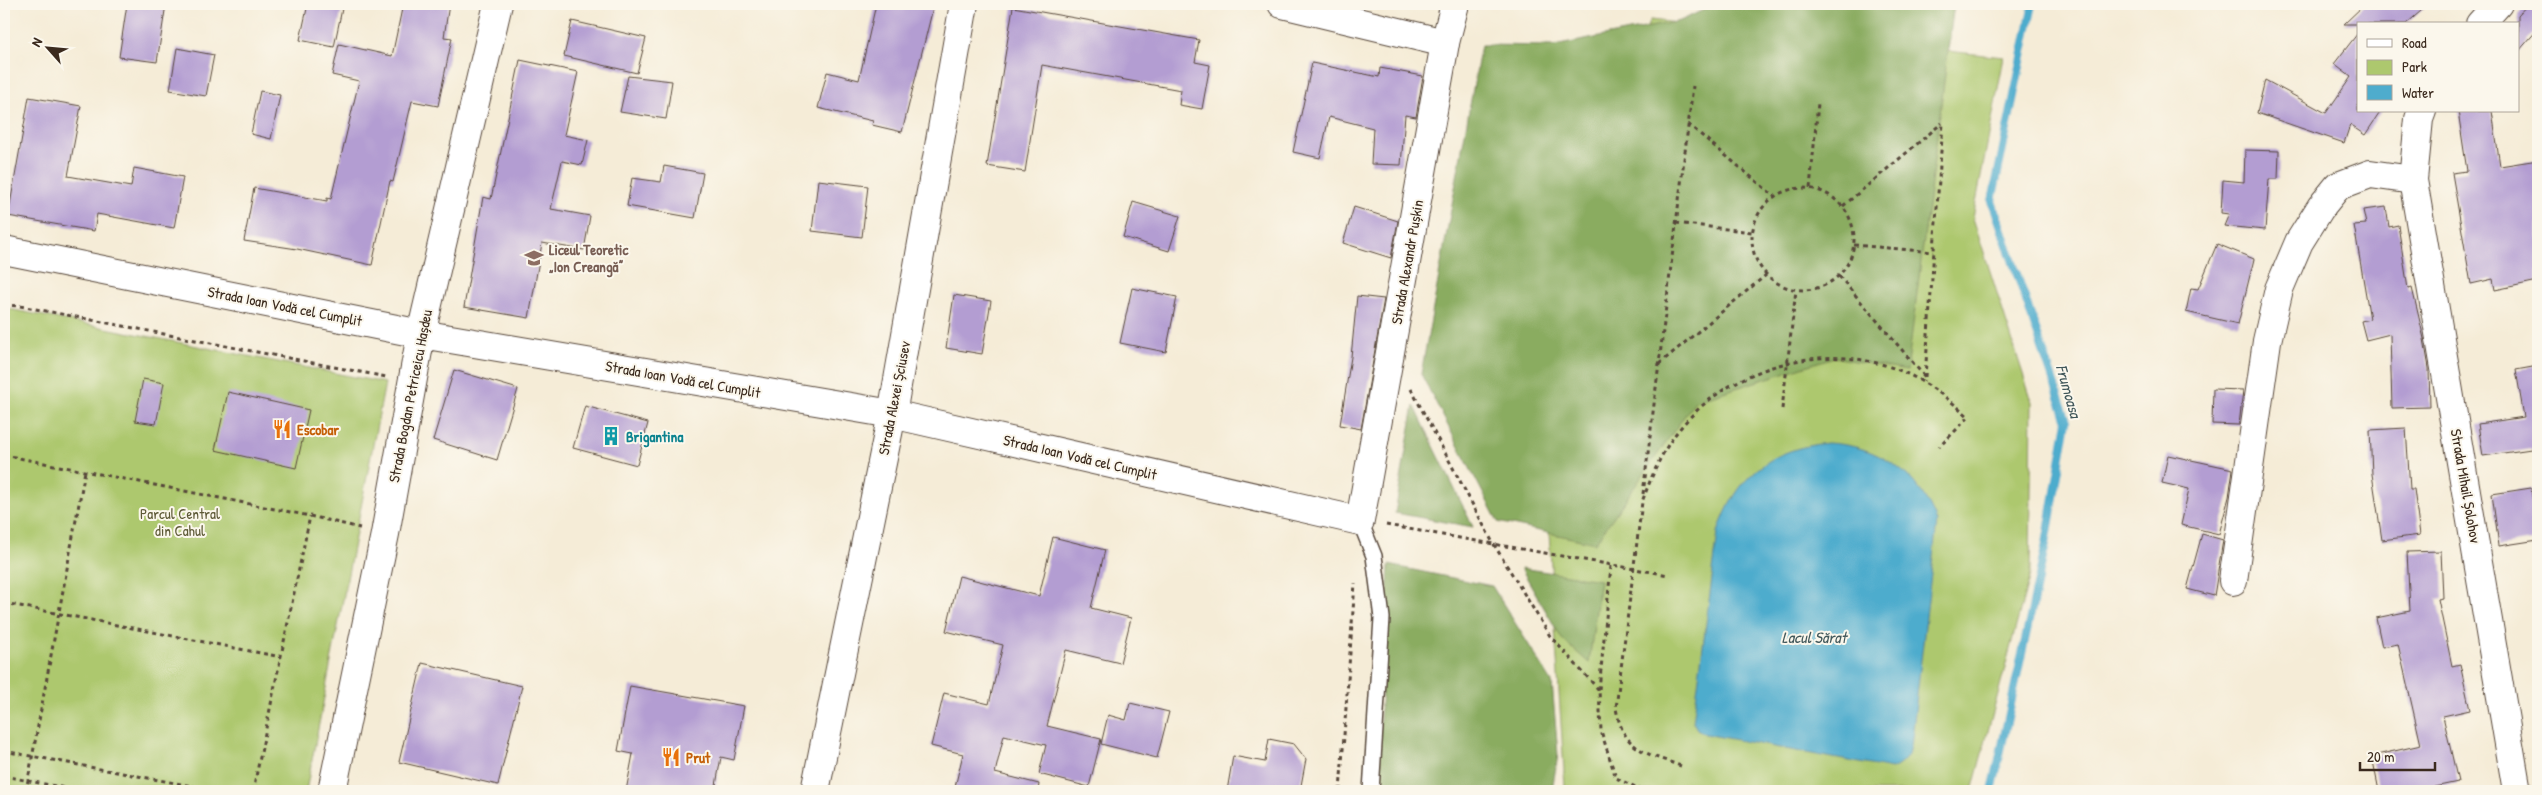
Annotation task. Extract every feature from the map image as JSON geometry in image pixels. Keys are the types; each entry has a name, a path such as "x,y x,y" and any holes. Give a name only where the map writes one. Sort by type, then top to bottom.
{"street":[{"name":"Strada Bogdan Petriceicu Hașdeu","path":"332,791 385,534 421,334 498,4"},
{"name":"Strada Alexei Șciusev","path":"815,791 892,414 964,4"},
{"path":"1282,4 1445,43"},
{"name":"Strada Alexandr Pușkin","path":"1360,521 1445,43 1455,4"},
{"path":"2482,22 2498,4"},
{"name":"Strada Mihail Șolohov","path":"2422,112 2419,119 2413,180 2517,791"},
{"path":"2233,581 2267,341 2279,289 2299,242 2321,207 2338,186 2370,174 2413,180"},
{"name":"Strada Ioan Vodă cel Cumplit","path":"4,250 421,334 892,414 1360,521"}],"lane":[{"path":"1360,521 1374,556 1382,618 1371,791"}],"path":[{"path":"1681,766 1640,751 1628,741 1619,726 1616,708 1693,86"},
{"path":"1810,188 1818,103"},
{"path":"1843,206 1943,123 1924,379"},
{"path":"1688,124 1774,196"},
{"path":"1791,188 1810,188 1828,194 1843,206 1852,223 1854,244 1850,260 1839,276 1823,287 1805,291 1786,288 1766,275 1757,264 1751,246 1752,232 1760,210 1774,196 1791,188"},
{"path":"1676,223 1752,232"},
{"path":"1854,244 1934,252"},
{"path":"1659,364 1766,275"},
{"path":"1839,276 1924,379 1969,416 1939,447"},
{"path":"1782,409 1796,290"},
{"path":"4,304 393,379"},
{"path":"1642,502 1652,475 1666,449 1683,425 1703,405 1727,387 1753,374 1787,363 1810,359 1838,358 1868,361 1924,379"},
{"path":"1389,364 1416,394 1493,543 1550,636 1599,690"},
{"path":"4,455 310,516 385,534"},
{"path":"26,791 85,471"},
{"path":"253,791 310,516"},
{"path":"1360,521 1669,575"},
{"path":"1611,566 1599,690 1601,731 1616,778 1644,791"},
{"path":"1340,791 1356,579"},
{"path":"4,602 281,658"},
{"path":"4,751 218,791"},
{"path":"4,776 80,791"}],"green space":[{"path":"1716,4 1954,4 1907,371 1834,357 1695,401 1595,543 1498,522 1421,374 1481,45 1554,46 1680,21"},
{"path":"1650,20 2004,57 1973,218 2032,402 2030,574 1972,791 1593,791 1565,787 1549,533 1627,71"},
{"name":"Parcul Central din Cahul","path":"4,308 385,383 306,791 4,791"},
{"path":"1414,405 1473,527 1395,513"},
{"path":"1389,565 1492,586 1552,682 1558,755 1552,790 1556,791 1376,791"},
{"path":"1521,568 1600,580 1589,663 1562,639"}],"water":[{"name":"Lacul Sărat","path":"1827,443 1863,449 1894,465 1908,476 1919,489 1937,522 1911,747 1904,760 1892,769 1705,734 1697,729 1693,722 1718,532 1725,513 1745,481 1772,459 1806,446"}],"building":[{"path":"127,4 166,4 157,62 119,57"},
{"path":"308,4 343,4 334,47 300,40"},
{"path":"403,4 449,4 444,37 452,38 438,106 412,101 393,182 390,181 372,265 297,249 244,241 254,188 327,201 327,198 331,199 359,81 332,75 339,44 392,56"},
{"path":"876,4 934,4 902,132 872,125 873,121 818,108 827,72 859,80"},
{"path":"2365,4 2429,4 2408,22 2357,22 2357,24 2344,24"},
{"path":"2528,4 2538,4 2538,29 2520,50 2520,22 2518,22 2518,15"},
{"path":"1013,7 1199,40 1195,62 1210,65 1202,109 1179,105 1181,90 1042,65 1025,172 987,166"},
{"path":"572,21 646,38 637,73 564,56"},
{"path":"2357,34 2357,112 2380,112 2365,135 2350,125 2344,143 2257,113 2265,80 2326,113 2351,77 2334,64"},
{"path":"177,48 214,55 206,96 170,90"},
{"path":"520,60 578,72 564,135 588,140 582,165 562,161 551,209 590,216 584,250 542,243 529,318 464,307 483,197 491,199"},
{"path":"1312,63 1379,77 1380,68 1423,76 1416,117 1405,115 1401,165 1371,164 1373,128 1329,117 1320,158 1293,152"},
{"path":"628,76 672,81 666,119 620,112"},
{"path":"260,91 280,95 271,139 251,134"},
{"path":"29,97 81,106 68,176 131,187 134,168 183,177 174,228 97,214 94,231 8,216"},
{"path":"2458,112 2492,112 2500,166 2538,160 2538,281 2495,290 2493,279 2471,284 2452,173 2467,171"},
{"path":"2245,150 2279,151 2278,179 2269,179 2265,230 2224,226 2229,214 2221,213 2223,180 2244,182"},
{"path":"664,166 703,173 695,218 627,206 632,178 661,182"},
{"path":"818,180 868,186 862,237 812,231"},
{"path":"1133,202 1180,216 1169,251 1123,237"},
{"path":"1354,207 1398,221 1391,258 1343,243"},
{"path":"2386,207 2389,227 2398,225 2408,289 2412,288 2424,339 2429,368 2430,407 2392,408 2390,334 2366,340 2361,321 2370,319 2354,225 2366,224 2363,210"},
{"path":"2217,244 2254,259 2238,324 2186,312 2191,288 2198,289"},
{"path":"1132,288 1177,297 1166,352 1120,343"},
{"path":"954,295 991,301 982,354 946,348"},
{"path":"1357,296 1384,299 1361,429 1340,425 1351,357"},
{"path":"2538,366 2538,448 2483,456 2478,424 2524,417 2516,370"},
{"path":"454,370 518,389 497,460 433,440"},
{"path":"143,379 164,383 156,424 135,421"},
{"path":"2213,389 2243,390 2239,425 2212,424"},
{"path":"228,392 309,410 296,468 215,450"},
{"name":"Brigantina","path":"585,406 648,423 637,465 573,448"},
{"path":"2406,428 2410,489 2414,489 2420,535 2382,540 2372,474 2370,430"},
{"path":"2168,455 2233,469 2229,497 2219,534 2181,525 2189,489 2162,483"},
{"path":"2531,488 2538,540 2499,546 2492,494"},
{"path":"2202,534 2223,540 2214,596 2187,589"},
{"path":"1053,537 1105,550 1091,608 1131,618 1120,663 1066,650 1047,726 1101,739 1089,787 1039,774 1046,745 1004,735 995,773 1039,784 1038,791 954,791 963,754 931,746 944,693 989,704 1003,645 946,631 959,576 1039,596"},
{"path":"2441,551 2443,598 2438,599 2452,666 2460,664 2470,710 2443,716 2458,782 2415,791 2379,791 2372,756 2421,745 2398,644 2382,647 2376,618 2410,611 2407,552"},
{"path":"422,663 522,686 498,785 399,762"},
{"path":"630,686 744,706 734,760 721,757 715,791 626,791 633,754 618,751"},
{"path":"1130,703 1169,712 1157,758 1101,744 1108,715 1126,720"},
{"path":"1269,739 1294,744 1306,759 1300,791 1227,791 1233,756 1265,762"}],"waterway":[{"name":"Frumoasa","path":"1992,791 2046,544 2067,421 1992,201 2033,4"}],"place":[{"name":"Liceul Teoretic „Ion Creangă”","path":"534,258"},
{"name":"Escobar","path":"282,429"},
{"name":"Brigantina","path":"611,436"},
{"name":"Prut","path":"671,757"}]}
